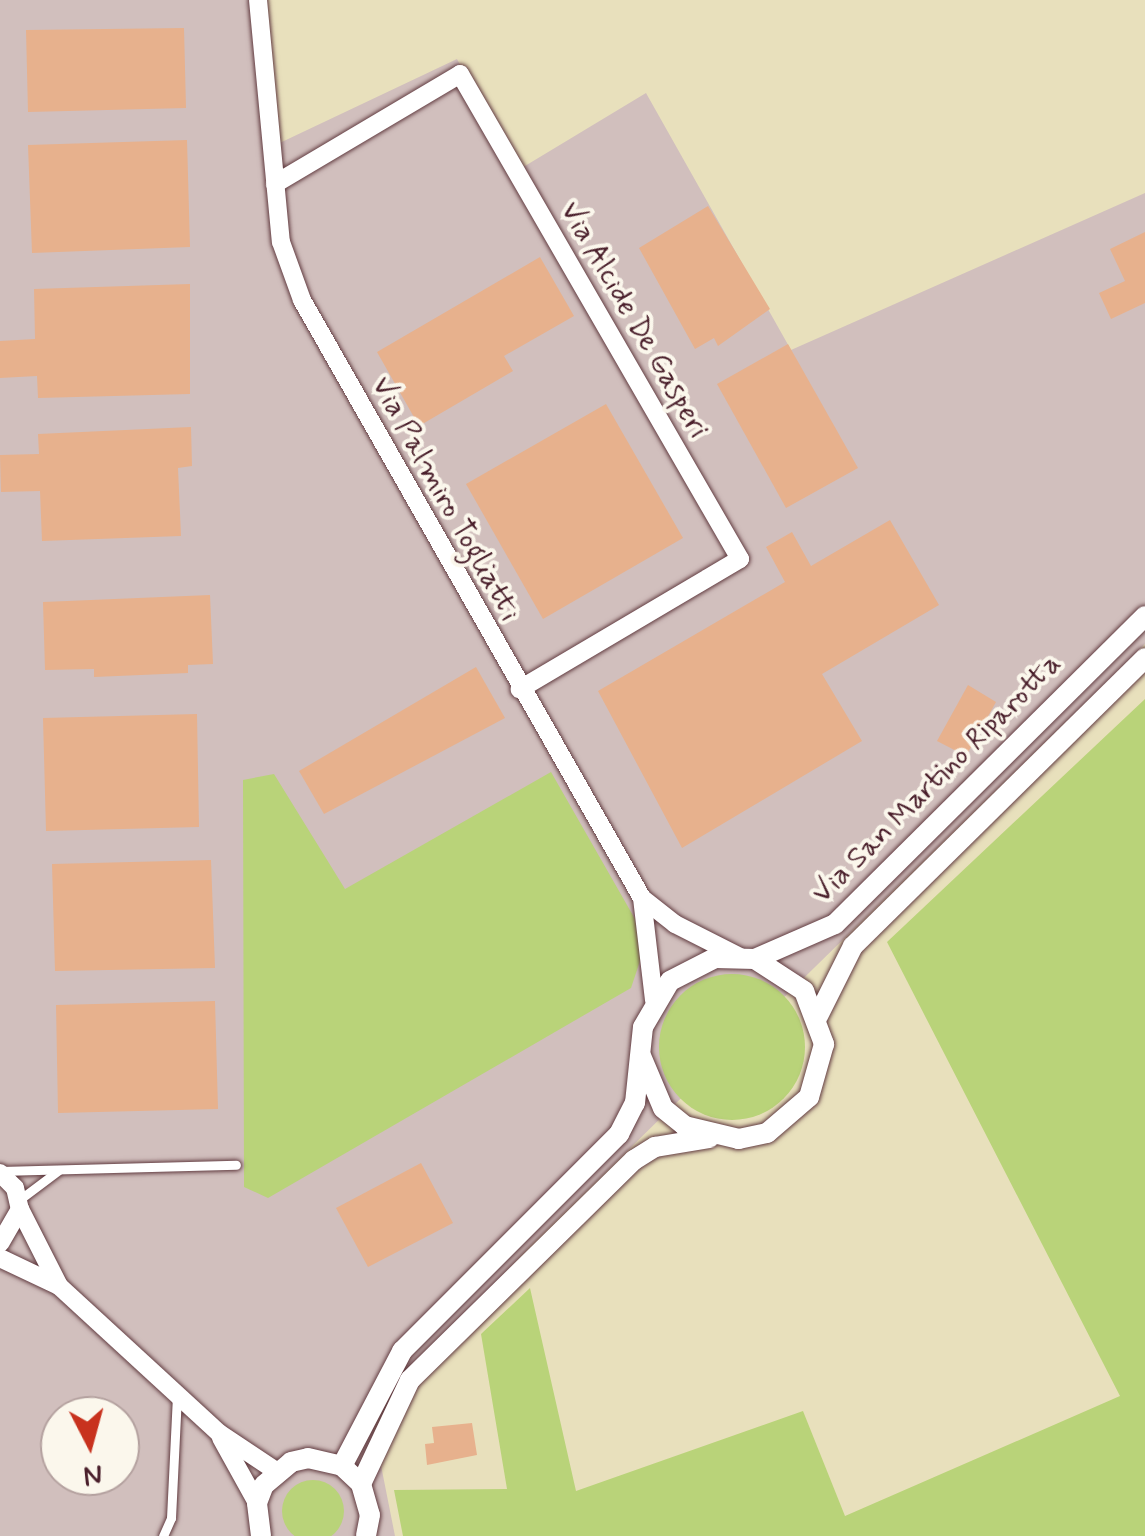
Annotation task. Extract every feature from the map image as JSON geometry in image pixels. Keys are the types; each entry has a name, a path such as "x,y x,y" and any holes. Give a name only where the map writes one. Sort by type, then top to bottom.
{"street":[{"name":"Via Palmiro Togliatti","path":"258,0 280,242 302,300 642,898 654,1000"},
{"name":"Via Alcide De Gasperi","path":"275,184 460,74 740,559 520,688"},
{"name":"Via San Martino Riparotta","path":"748,958 835,924 1145,616"},
{"name":"Via San Martino Riparotta","path":"818,1016 854,946 1145,658"},
{"path":"361,1484 410,1380 634,1160 655,1147 767,1133 809,1097 824,1044 818,1016 782,972 675,924 642,898"},
{"path":"342,1466 402,1351 619,1134 634,1103 654,1000 691,966 748,958"},
{"path":"641,1056 663,1108 712,1137"},
{"path":"0,1172 60,1286"},
{"path":"0,1243 19,1205"},
{"path":"0,1258 60,1286 218,1433 276,1471"},
{"path":"218,1433 257,1503 260,1536"},
{"path":"257,1503 276,1471 308,1458 342,1466 361,1484 370,1514 366,1536"}],"lane":[{"path":"0,1172 236,1165"},
{"path":"19,1205 61,1168"},
{"path":"163,1536 171,1518 177,1395"}],"shaded area":[{"path":"0,0 253,0 267,149 457,59 515,172 646,93 791,350 1145,193 1145,644 529,1247 371,1415 395,1536 0,1536"}],"green space":[{"path":"1145,699 1145,1536 403,1536 394,1490 507,1489 481,1334 530,1288 576,1491 803,1411 845,1516 1120,1396 887,942"},
{"path":"551,772 635,919 641,958 631,988 268,1198 244,1187 243,780 274,774 345,889"},
{"path":"732,974 760,980 784,995 799,1019 805,1047 799,1075 784,1099 760,1114 732,1120 704,1114 680,1099 665,1075 659,1047 665,1019 680,995 704,980"},
{"path":"313,1480 335,1489 344,1511 335,1533 313,1542 291,1533 282,1511 291,1489"}],"building":[{"path":"184,28 186,108 28,112 26,30"},
{"path":"187,140 190,247 32,253 28,145"},
{"path":"708,206 770,309 718,346 714,338 695,349 639,248"},
{"path":"1145,232 1145,303 1111,319 1099,293 1125,281 1110,249"},
{"path":"540,257 574,316 504,356 513,371 419,426 377,352"},
{"path":"190,284 190,394 38,398 37,376 0,378 0,341 35,339 34,289"},
{"path":"788,344 858,468 786,508 717,384"},
{"path":"606,404 683,538 543,619 466,484"},
{"path":"191,427 192,466 178,468 181,536 42,541 40,491 1,492 0,455 39,454 38,434"},
{"path":"890,520 939,605 822,674 862,741 682,848 598,691 785,582 766,547 792,532 811,566"},
{"path":"210,595 213,664 188,665 188,673 94,677 94,669 45,670 43,602"},
{"path":"476,667 505,718 324,814 299,771"},
{"path":"968,685 996,702 966,756 937,741"},
{"path":"197,714 199,827 46,831 43,718"},
{"path":"211,860 215,968 55,971 52,864"},
{"path":"215,1001 218,1109 58,1113 56,1005"},
{"path":"421,1163 453,1223 368,1267 336,1208"},
{"path":"472,1423 477,1455 427,1465 425,1444 434,1443 432,1427"}]}
